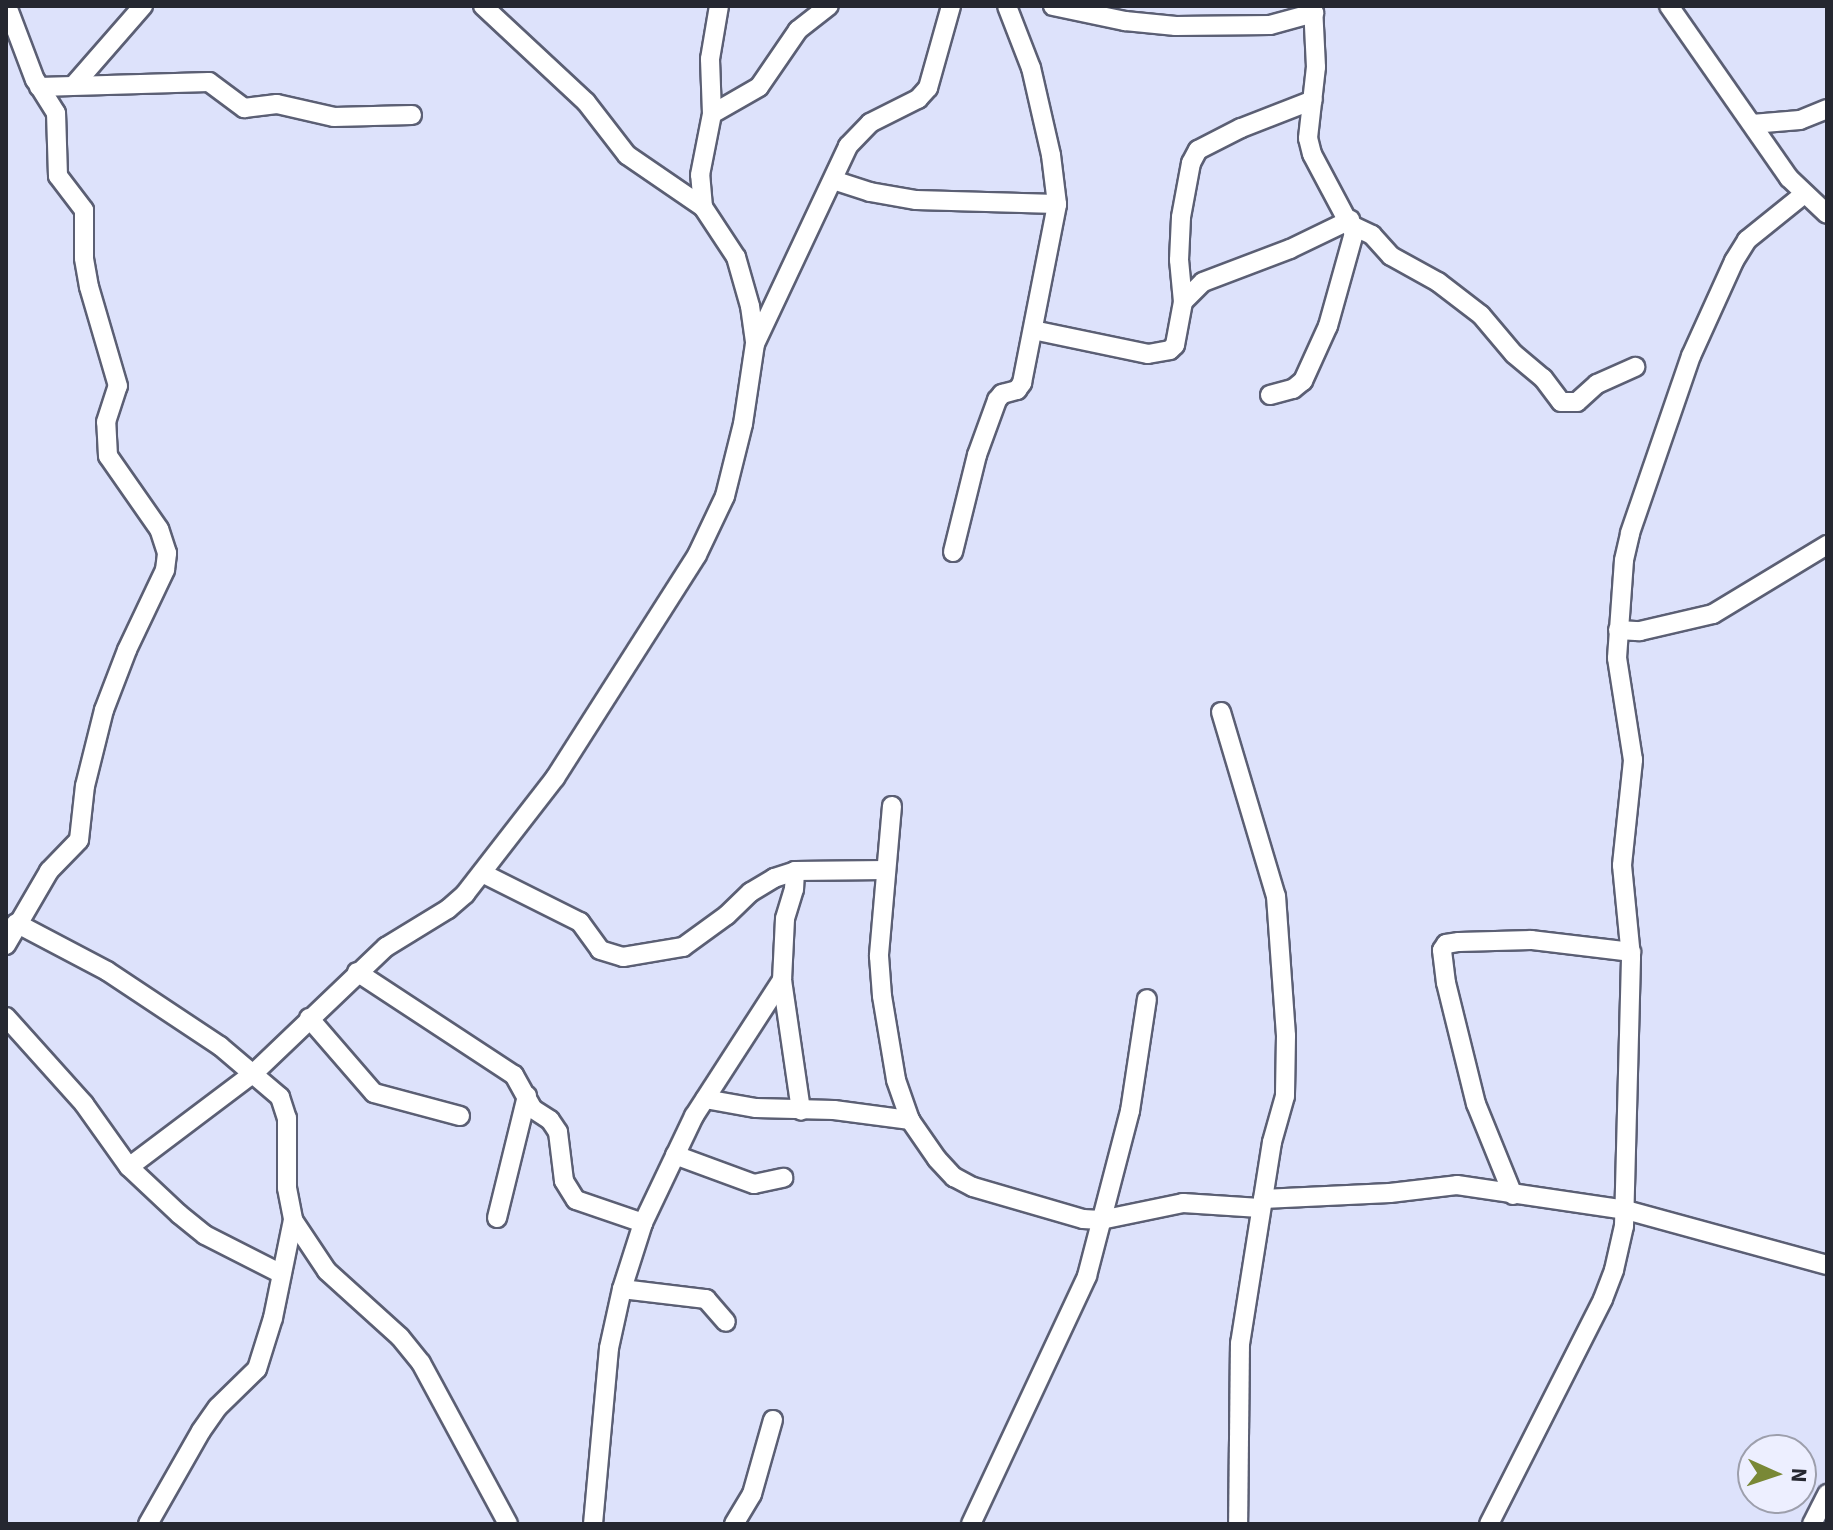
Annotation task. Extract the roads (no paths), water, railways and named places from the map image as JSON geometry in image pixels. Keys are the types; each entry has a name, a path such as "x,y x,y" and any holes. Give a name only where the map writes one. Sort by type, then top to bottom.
{"street":[{"path":"6,945 16,923 49,871 79,840 85,786 104,710 127,650 165,570 167,553 159,529 108,456 106,422 118,386 89,287 84,258 84,210 58,176 56,113 39,87 7,6"},
{"path":"74,85 143,6"},
{"path":"129,1167 255,1072 357,972 386,947 448,909 482,873 555,778 697,555 725,496 743,424 755,344 750,306 736,257 703,207 627,155 586,102 483,6"},
{"path":"703,207 700,175 712,114 710,59 719,6"},
{"path":"712,114 759,87 798,30 829,6"},
{"path":"755,344 859,131 918,99 928,88 951,6"},
{"path":"953,552 982,441 1000,396 1017,390 1022,383 1057,204 1051,155 1031,68 1007,6"},
{"path":"1053,6 1125,21 1232,28 1270,25 1314,10 1317,43 1313,100 1308,121 1312,154 1352,223 1372,235 1391,256 1438,282 1481,315 1514,354 1543,378 1561,402 1577,402 1597,384 1635,367"},
{"path":"1669,6 1804,194 1827,214"},
{"path":"39,87 209,82 244,108 277,104 334,117 412,115"},
{"path":"1033,330 1159,354 1175,345 1183,302 1180,229 1186,182 1198,150 1241,128 1313,100"},
{"path":"1752,124 1800,120 1827,109"},
{"path":"833,180 870,192 916,200 1057,204"},
{"path":"1489,1524 1603,1299 1614,1270 1626,1210 1625,1112 1631,952 1622,865 1633,760 1619,676 1618,630 1624,560 1632,524 1691,356 1740,250 1761,227 1804,194"},
{"path":"1183,302 1215,274 1254,264 1352,223"},
{"path":"1270,395 1293,389 1303,381 1328,326 1352,242 1352,223"},
{"path":"1618,630 1640,631 1713,614 1827,545"},
{"path":"1221,712 1276,896 1285,982 1285,1096 1272,1142 1240,1343 1238,1524"},
{"path":"892,806 879,956 882,996 896,1080 910,1120 937,1159 954,1177 973,1187 1052,1213 1101,1220 1183,1203 1261,1203 1390,1193 1447,1185 1626,1210 1827,1265"},
{"path":"482,873 580,922 600,950 623,957 683,947 727,915 751,892 795,871 886,870"},
{"path":"795,871 794,889 785,919 782,980 801,1111"},
{"path":"16,923 107,971 255,1072 285,1107 289,1133 287,1188 293,1220 257,1369 201,1431 148,1524"},
{"path":"1513,1195 1476,1104 1446,983 1442,950 1446,944 1459,942 1531,940 1631,952"},
{"path":"357,972 514,1075 533,1109 550,1120 558,1132 568,1191 576,1200 643,1223"},
{"path":"593,1524 609,1348 622,1289 643,1223 705,1099 782,980"},
{"path":"971,1524 1087,1276 1130,1111 1147,999"},
{"path":"6,1017 93,1116 129,1167 205,1235 282,1274"},
{"path":"309,1018 374,1093 460,1116"},
{"path":"497,1218 527,1096"},
{"path":"705,1099 910,1120"},
{"path":"675,1155 754,1184 783,1178"},
{"path":"293,1220 327,1271 400,1337 421,1363 508,1524"},
{"path":"622,1289 706,1299 726,1322"},
{"path":"734,1524 752,1494 773,1420"},
{"path":"1812,1524 1827,1494"}]}
